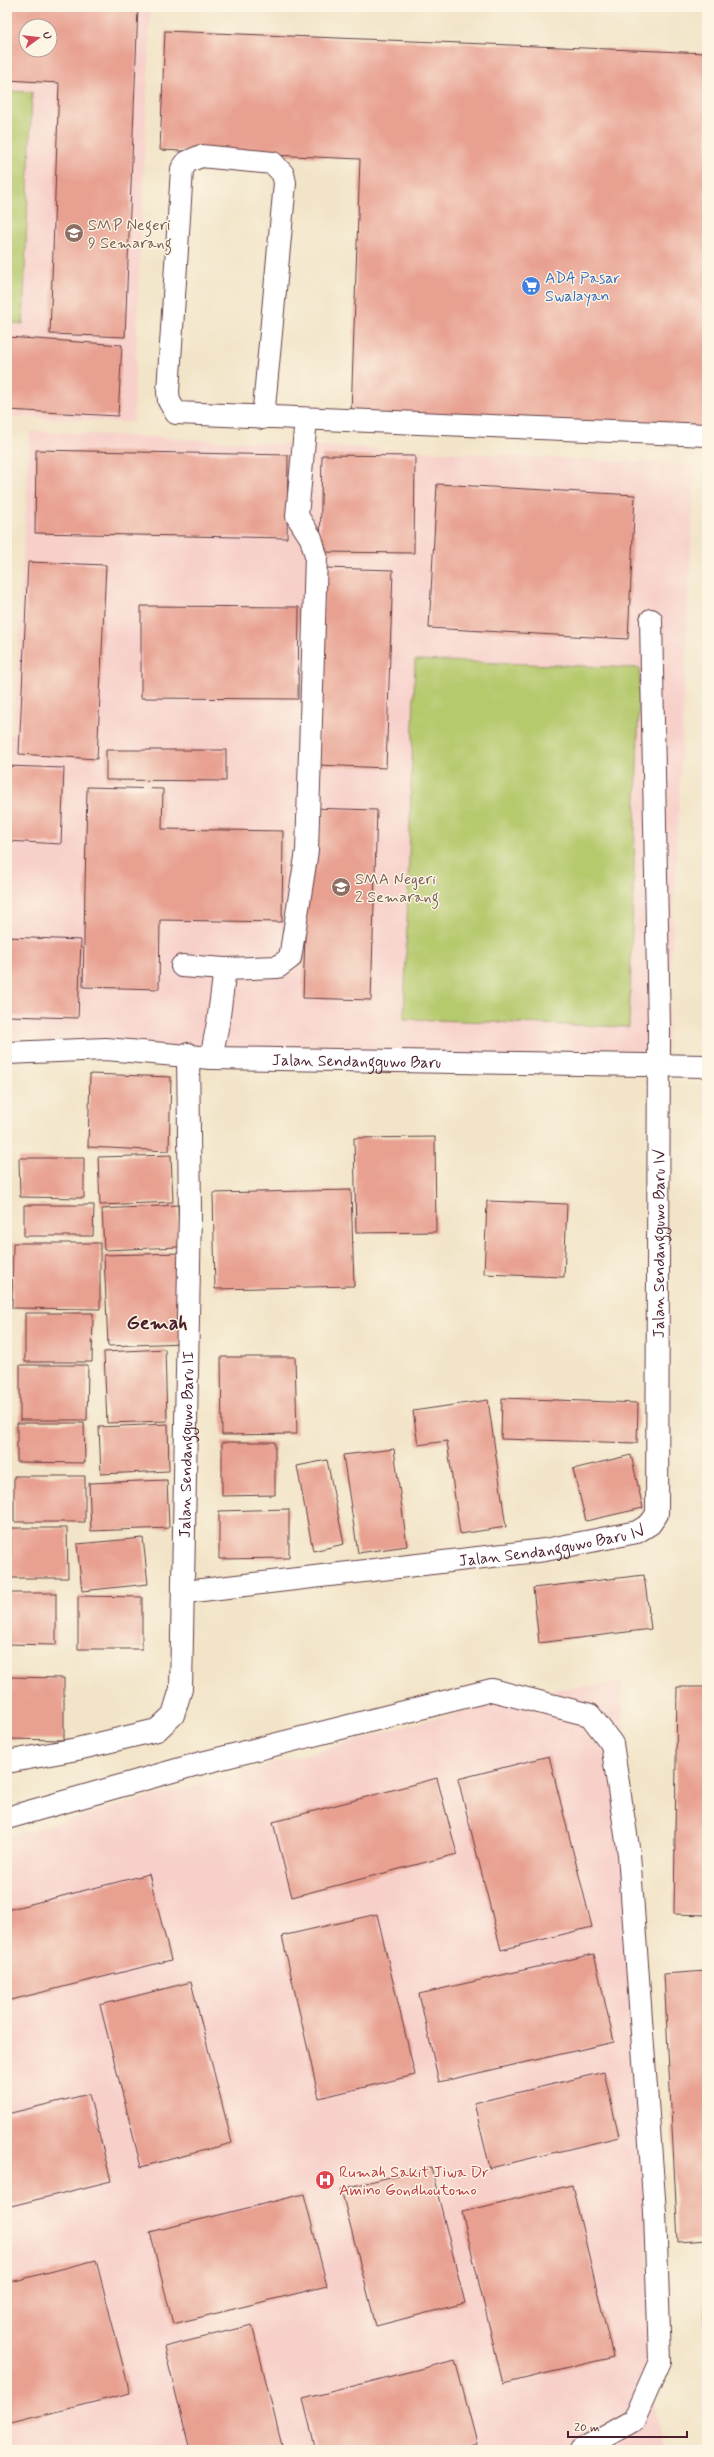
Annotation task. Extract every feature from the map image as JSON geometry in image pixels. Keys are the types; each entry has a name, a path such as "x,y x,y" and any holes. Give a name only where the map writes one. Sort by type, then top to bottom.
{"street":[{"path":"263,418 285,183 282,174 273,163 201,156 187,162 182,169 169,402 176,412 263,418 707,435"},
{"path":"182,966 226,969 278,967 290,958 307,851 316,556 311,538 297,516 306,419"},
{"name":"Jalan Sendangguwo Baru IV","path":"185,1592 545,1550 637,1532 650,1524 657,1514 659,1065 651,620"},
{"path":"210,1058 218,1023 226,969"},
{"name":"Jalan Sendangguwo Baru","path":"7,1053 106,1049 188,1054 210,1058 707,1066"},
{"name":"Jalan Sendangguwo Baru II","path":"7,1762 77,1749 157,1730 173,1715 181,1689 185,1592 190,1212 188,1054"},
{"path":"7,1818 194,1765 492,1690 590,1716 612,1744 629,1854 656,2212 660,2361 634,2420 581,2450"}],"shaded area":[{"name":"SMP Negeri 9 Semarang","path":"7,7 151,7 133,423 7,416"},
{"path":"7,429 11,429 7,557"},
{"name":"SMA Negeri 2 Semarang","path":"30,431 695,465 666,1073 7,1039 7,735 14,735"},
{"name":"Rumah Sakit Jiwa Dr Amino Gondhoutomo","path":"622,1682 651,2337 656,2416 662,2450 7,2450 7,1837 531,1692"}],"green space":[{"path":"7,91 32,92 23,324 7,323"},
{"path":"415,660 640,668 629,1027 404,1019"}],"building":[{"path":"7,7 138,7 125,337 50,334 59,83 7,80"},
{"name":"ADA Pasar Swalayan","path":"165,31 707,53 707,429 351,414 360,159 160,150"},
{"path":"7,337 122,345 118,416 7,410"},
{"path":"36,450 288,455 287,538 35,533"},
{"path":"322,455 415,456 414,553 320,552"},
{"path":"437,484 635,495 628,639 429,628"},
{"path":"28,562 106,565 97,759 19,754"},
{"path":"325,568 393,570 386,768 318,765"},
{"path":"141,606 299,607 298,699 141,698"},
{"path":"106,750 226,750 226,781 106,780"},
{"path":"7,766 64,768 61,844 7,841"},
{"path":"87,787 163,789 162,829 283,831 282,922 160,920 159,989 83,987"},
{"path":"309,808 377,810 371,1000 303,998"},
{"path":"7,937 81,940 78,1018 7,1016"},
{"path":"90,1074 171,1077 169,1151 88,1147"},
{"path":"435,1137 436,1232 356,1233 354,1138"},
{"path":"171,1155 173,1202 100,1205 98,1157"},
{"path":"19,1158 84,1158 84,1198 20,1197"},
{"path":"351,1190 354,1286 215,1289 213,1193"},
{"path":"487,1201 567,1204 564,1277 484,1274"},
{"path":"24,1205 94,1205 93,1236 24,1236"},
{"path":"178,1205 179,1247 104,1250 102,1209"},
{"path":"13,1243 100,1243 100,1309 12,1308"},
{"path":"180,1253 183,1343 108,1346 104,1255"},
{"path":"25,1313 93,1313 92,1362 25,1362"},
{"path":"165,1349 167,1421 107,1423 104,1352"},
{"path":"221,1357 295,1357 297,1434 222,1435"},
{"path":"20,1365 88,1365 87,1420 20,1420"},
{"path":"502,1398 638,1403 637,1443 501,1439"},
{"path":"488,1400 506,1527 460,1534 447,1441 418,1445 413,1411"},
{"path":"17,1423 84,1423 85,1463 17,1462"},
{"path":"168,1424 169,1471 101,1474 99,1427"},
{"path":"222,1442 275,1442 275,1495 222,1496"},
{"path":"394,1449 407,1546 358,1553 343,1455"},
{"path":"631,1455 643,1508 586,1521 573,1469"},
{"path":"327,1460 344,1544 313,1551 297,1466"},
{"path":"14,1476 85,1476 85,1522 14,1522"},
{"path":"167,1480 169,1528 91,1531 89,1483"},
{"path":"289,1509 289,1558 219,1559 219,1511"},
{"path":"11,1528 67,1528 68,1578 11,1578"},
{"path":"143,1538 148,1584 82,1591 77,1544"},
{"path":"644,1575 651,1629 539,1643 533,1588"},
{"path":"7,1593 56,1593 56,1645 7,1644"},
{"path":"78,1596 142,1597 142,1649 78,1649"},
{"path":"7,1677 64,1678 64,1740 7,1739"},
{"path":"677,1687 707,1687 707,1915 674,1914"},
{"path":"549,1756 592,1927 501,1950 458,1779"},
{"path":"437,1778 457,1854 292,1897 273,1822"},
{"path":"149,1874 171,1960 7,2001 7,1910"},
{"path":"377,1914 415,2075 319,2098 282,1936"},
{"path":"594,1954 614,2042 439,2082 419,1994"},
{"path":"707,1971 707,2240 678,2242 664,1974"},
{"path":"191,1982 232,2143 141,2167 100,2005"},
{"path":"604,2072 619,2137 490,2168 474,2103"},
{"path":"89,2094 111,2181 7,2207 7,2114"},
{"path":"431,2167 465,2303 376,2326 341,2189"},
{"path":"572,2185 613,2357 503,2384 462,2212"},
{"path":"304,2194 327,2286 173,2324 150,2232"},
{"path":"96,2260 130,2393 7,2424 7,2283"},
{"path":"704,2293 707,2293 707,2328 706,2328"},
{"path":"252,2325 283,2450 190,2450 164,2347"},
{"path":"455,2360 477,2443 447,2450 316,2450 303,2399"}],"place":[{"name":"SMP Negeri 9 Semarang","path":"74,233"},
{"name":"ADA Pasar Swalayan","path":"531,286"},
{"name":"SMA Negeri 2 Semarang","path":"341,887"},
{"name":"Rumah Sakit Jiwa Dr Amino Gondhoutomo","path":"325,2180"}],"district":[{"name":"Gemah","path":"157,1322"}]}
